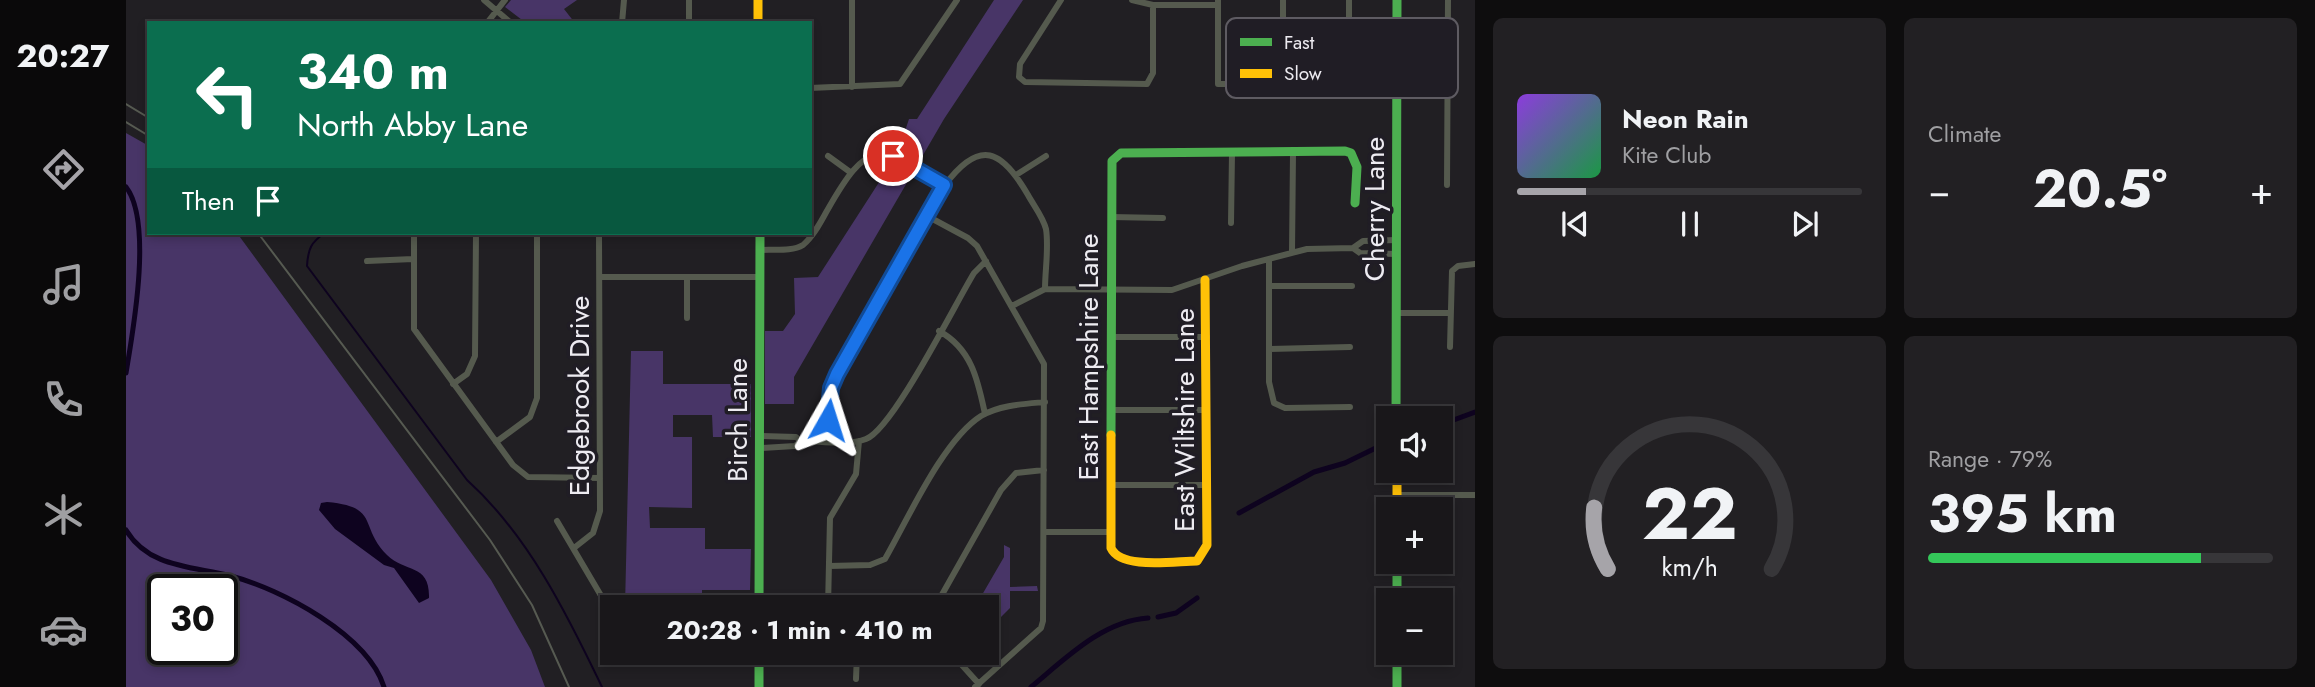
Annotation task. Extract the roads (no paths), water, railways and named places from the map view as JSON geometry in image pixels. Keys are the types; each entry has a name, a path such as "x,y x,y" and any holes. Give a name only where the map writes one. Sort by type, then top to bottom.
{"street":[{"path":"484,0 508,21"},
{"path":"489,21 505,0"},
{"path":"622,21 624,0"},
{"path":"689,0 689,21"},
{"path":"758,0 758,21"},
{"path":"852,0 852,87"},
{"path":"812,88 900,84 957,0"},
{"path":"1061,0 1020,64 1019,77 1034,83 1147,84 1153,73 1153,5"},
{"path":"1132,0 1153,5 1218,3 1218,84 1226,84"},
{"path":"1283,0 1283,18"},
{"path":"1349,0 1349,18"},
{"name":"Cherry Lane","path":"1397,0 1397,18"},
{"path":"1448,0 1448,18"},
{"name":"Cherry Lane","path":"1396,406 1397,98"},
{"path":"1447,98 1447,185"},
{"name":"East Hampshire Lane","path":"1114,555 1111,532 1113,160 1121,153 1232,153"},
{"path":"1231,223 1232,153 1351,153 1357,167 1355,203"},
{"path":"1292,252 1293,153"},
{"path":"812,234 850,172 868,158 889,155 944,185"},
{"path":"828,156 850,172"},
{"path":"1016,175 1046,156"},
{"path":"826,441 828,403 837,374 929,217 944,185 964,161 976,157 1000,158 1016,175 1045,227 1045,289"},
{"path":"929,217 968,238 986,261 1044,364 1045,532 1041,628 977,685 961,665"},
{"path":"1111,217 1163,218"},
{"path":"414,235 414,329 513,465 528,477 600,478"},
{"path":"453,384 467,374 475,356 476,235"},
{"path":"496,442 530,417 537,398 537,235"},
{"name":"Edgebrook Drive","path":"574,548 597,527 600,478 599,235"},
{"name":"Birch Lane","path":"759,595 760,235"},
{"path":"760,250 789,249 803,245 811,235"},
{"path":"1012,306 1045,289 1172,290 1292,252 1353,248 1363,241 1396,240"},
{"path":"1353,248 1360,253 1396,254"},
{"path":"1269,259 1269,382 1273,403 1285,408 1350,407"},
{"path":"367,261 414,260"},
{"path":"760,436 859,441 883,428 974,273 986,261"},
{"path":"1450,347 1452,271 1458,266 1475,264"},
{"path":"600,277 760,277"},
{"path":"687,277 687,318"},
{"name":"East Wiltshire Lane","path":"1114,555 1125,562 1197,561 1207,545 1205,280"},
{"path":"1271,286 1352,286"},
{"path":"1396,313 1450,313"},
{"path":"939,331 956,341 967,356 979,386 985,414"},
{"path":"1111,337 1207,337"},
{"path":"1269,349 1350,347"},
{"path":"829,566 870,565 884,559 950,448 966,427 985,414 1006,407 1045,402"},
{"path":"1111,410 1207,410"},
{"path":"760,448 795,446 801,440"},
{"path":"828,595 830,517 856,474 859,441"},
{"path":"942,595 1001,489 1016,473 1044,470"},
{"path":"1397,483 1397,495 1475,495"},
{"path":"1111,485 1207,485"},
{"path":"557,521 601,595"},
{"path":"1045,532 1111,532"},
{"path":"759,665 759,687"},
{"path":"856,679 857,665"},
{"path":"1397,665 1397,687"}],"waterway":[{"path":"126,187 134,203 140,250 136,305 126,373"},
{"path":"322,235 311,246 307,266 467,480 509,525 527,550 560,604 602,687"},
{"path":"1453,420 1475,412"},
{"path":"1239,513 1314,472 1345,463 1376,448"},
{"path":"126,530 147,552 159,559 251,582 297,603 342,632 375,668 384,687"},
{"path":"1158,617 1176,613 1197,598"},
{"path":"1031,687 1100,634 1115,626 1148,618"}],"railway":[{"path":"126,104 147,117"},
{"path":"126,122 147,135"},
{"path":"260,235 490,540 532,605 569,687"}]}
